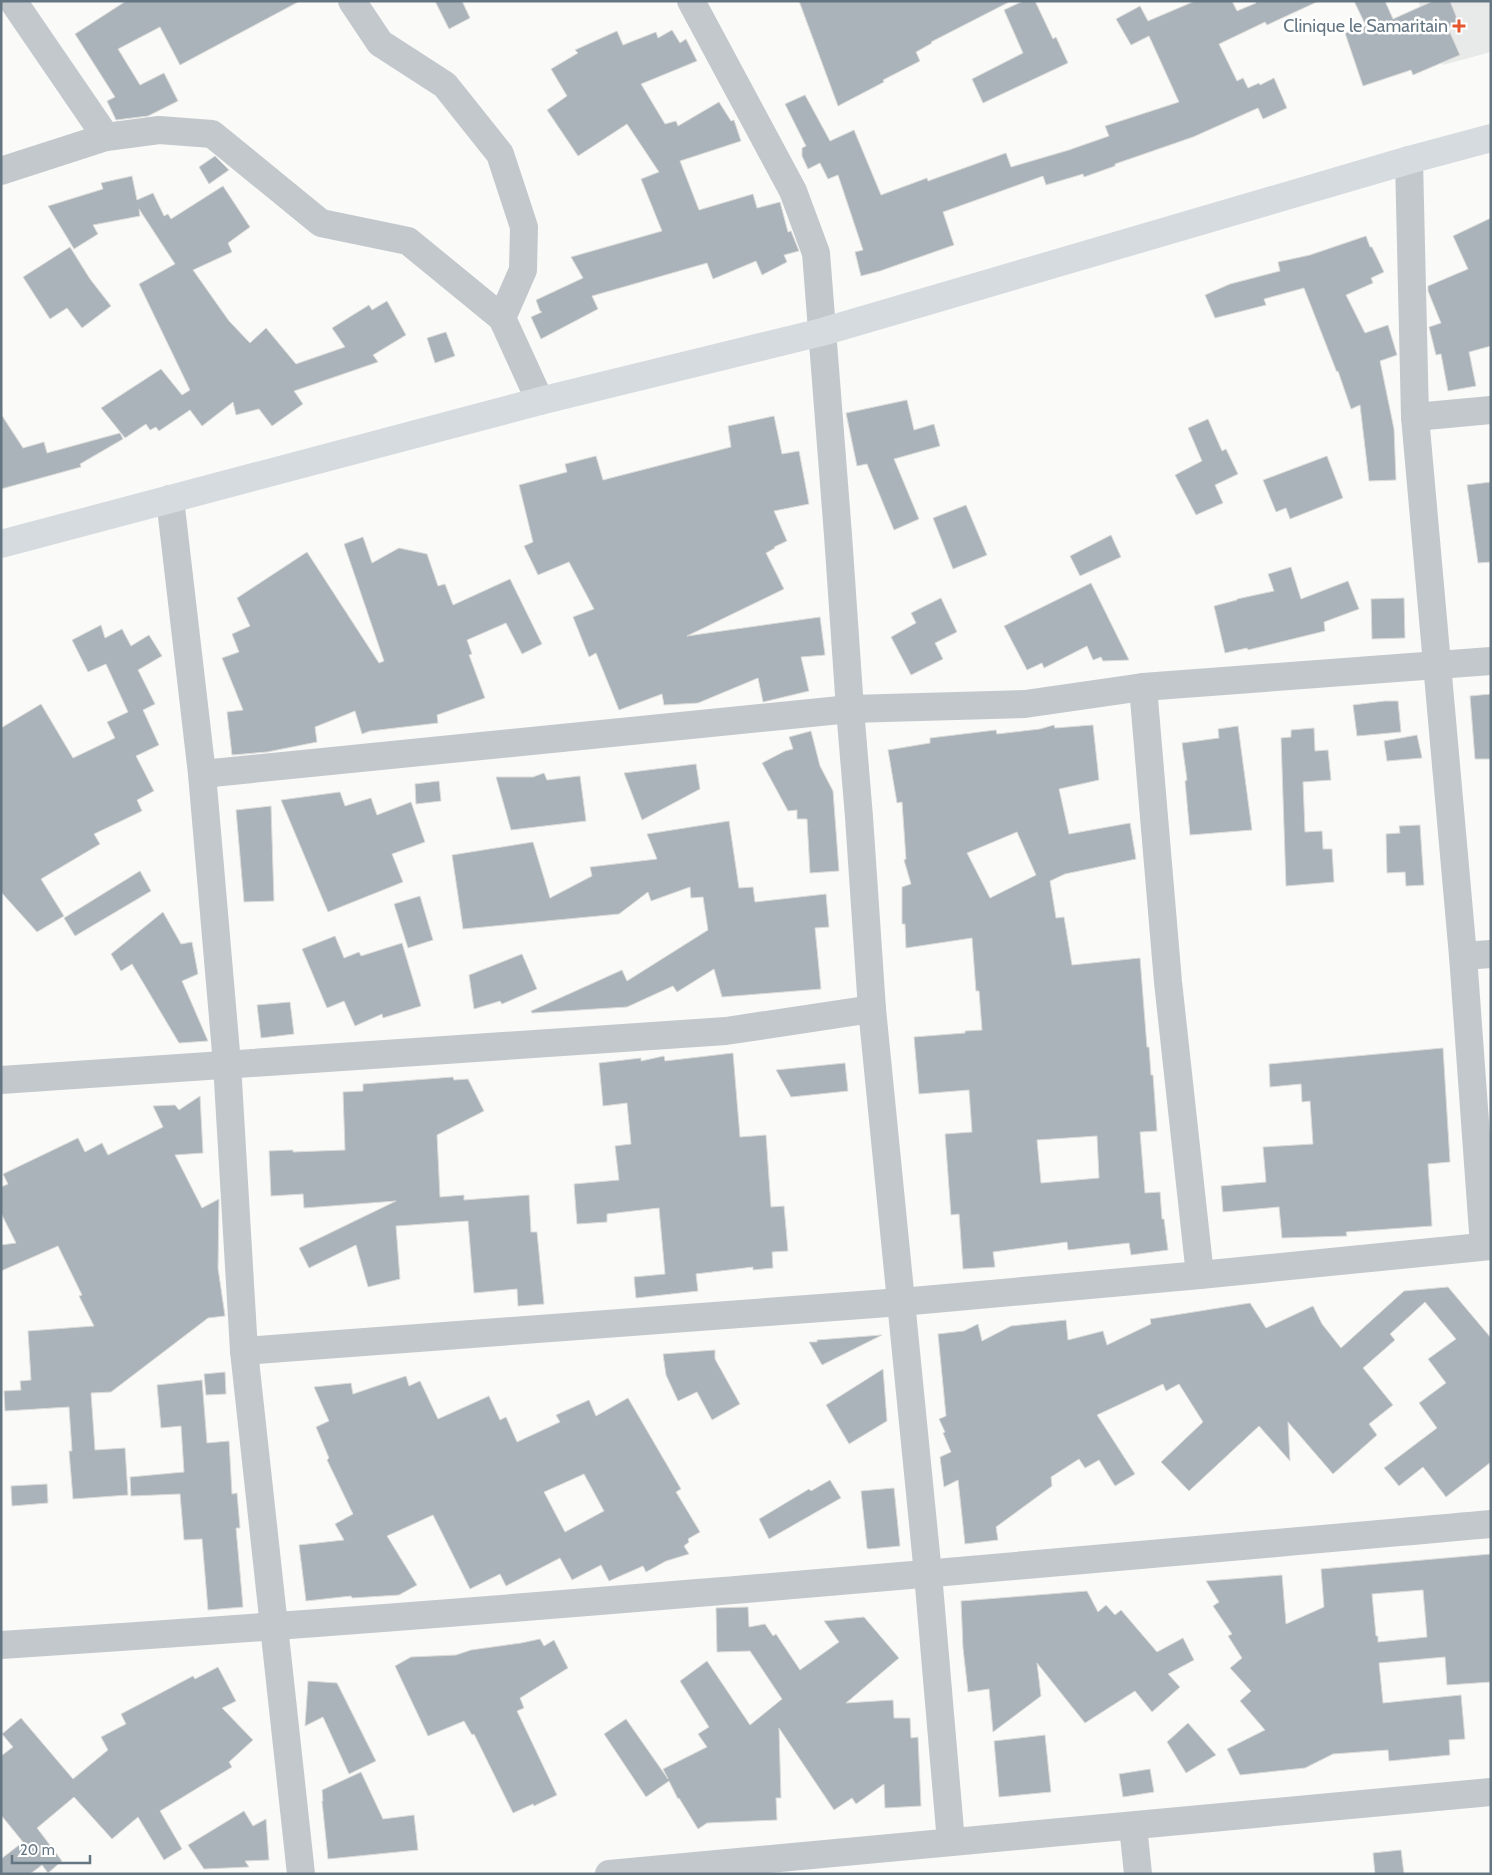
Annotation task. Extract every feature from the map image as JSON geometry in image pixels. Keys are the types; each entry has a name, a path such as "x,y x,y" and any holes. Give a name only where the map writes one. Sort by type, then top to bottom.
{"street":[{"path":"13,1 106,137"},
{"path":"352,1 380,43 445,85 500,154 524,227 523,270 502,318"},
{"path":"691,1 793,191 816,253 872,1009 928,1574 951,1842"},
{"path":"1,171 106,137 158,130 212,134 321,224 408,241 502,318 540,401"},
{"path":"1,544 540,401 822,332 1409,160 1491,138"},
{"path":"244,1351 901,1302 1200,1275 1487,1246 1415,417 1409,160"},
{"path":"1415,417 1491,410"},
{"path":"170,499 202,774 227,1064 244,1351 301,1874"},
{"path":"202,774 850,709 1026,704 1143,687 1491,661"},
{"path":"1143,687 1168,982 1200,1275"},
{"path":"1463,956 1491,954"},
{"path":"1,1080 726,1032 872,1009"},
{"path":"1,1645 273,1628 928,1574 1491,1524"},
{"path":"609,1874 1491,1792"},
{"path":"1133,1826 1138,1874"}],"shaded area":[{"name":"Clinique le Samaritain","path":"1418,1 1491,1 1491,52 1443,65"}],"building":[{"path":"126,1 300,1 180,65 160,27 118,49 140,85 164,73 178,101 148,116 116,120 107,101 115,97 75,34"},
{"path":"435,1 462,1 470,18 449,29"},
{"path":"799,1 1011,1 931,42 916,52 920,61 838,106"},
{"path":"1023,1 1035,1 1053,39 1056,37 1068,63 983,103 972,79 1023,53 1004,10"},
{"path":"1195,1 1232,1 1237,11 1256,3 1256,1 1319,1 1267,25 1265,22 1219,44 1237,81 1243,78 1248,88 1259,83 1260,85 1274,78 1287,108 1263,119 1258,108 1193,137 1115,164 1115,166 1084,177 1083,174 1046,185 1043,176 943,212 954,245 861,276 855,252 863,250 838,175 828,179 820,163 808,169 802,156 802,148 806,146 785,104 805,95 830,141 854,130 881,195 927,178 928,181 1006,153 1011,167 1109,136 1105,126 1179,102 1149,36 1131,45 1116,19 1140,6 1148,21"},
{"path":"1354,1 1385,1 1393,19 1433,1 1450,1 1459,23 1448,28 1460,55 1413,75 1411,70 1363,86 1345,33 1366,26"},
{"path":"672,30 680,43 686,39 697,61 641,84 665,124 676,121 678,126 719,102 731,121 734,120 741,141 680,161 699,210 753,194 757,208 780,202 788,232 791,231 799,251 784,255 787,262 762,275 756,261 713,279 707,263 592,296 598,309 541,339 531,317 542,312 536,300 583,278 571,257 662,231 641,179 659,172 627,124 578,156 547,110 567,96 551,69 578,53 575,50 617,31 623,45 656,32 658,38"},
{"path":"215,156 229,170 209,184 199,167"},
{"path":"132,176 137,200 153,193 164,216 168,214 171,219 223,186 250,227 228,243 232,252 193,270 229,321 250,343 266,328 296,364 345,347 332,328 369,305 372,310 387,301 406,335 373,355 378,362 294,391 303,404 272,426 259,409 236,415 233,402 202,426 190,410 159,431 156,427 150,430 146,424 125,438 101,408 161,369 182,395 190,390 139,284 175,264 139,209 140,216 93,225 98,234 74,249 48,206 103,189 101,183"},
{"path":"1491,218 1491,346 1469,352 1476,386 1448,391 1441,354 1436,355 1429,327 1441,323 1428,291 1428,286 1468,269 1453,236"},
{"path":"1366,236 1384,272 1371,278 1373,283 1346,295 1365,333 1388,325 1397,355 1380,361 1394,429 1396,480 1369,481 1360,405 1351,409 1338,371 1304,288 1264,299 1266,305 1215,318 1205,295 1230,284 1280,271 1278,262 1310,255"},
{"path":"70,247 90,279 111,306 82,328 67,308 50,319 23,277"},
{"path":"446,332 455,356 435,363 427,338"},
{"path":"907,400 914,430 934,424 940,446 894,459 919,519 894,530 867,464 857,466 846,413"},
{"path":"1,414 23,448 44,442 47,453 120,433 123,439 80,464 81,467 1,489"},
{"path":"774,416 782,454 799,451 809,504 774,511 787,541 766,553 784,589 687,636 820,617 825,655 801,657 809,691 763,702 758,678 698,703 664,705 662,694 619,710 596,653 589,657 573,617 594,609 569,562 538,575 524,546 533,542 519,485 567,472 565,464 596,456 603,480 731,447 728,426"},
{"path":"1208,419 1222,451 1226,449 1238,474 1215,485 1223,503 1196,515 1175,475 1202,461 1188,428"},
{"path":"1327,456 1343,498 1290,519 1286,508 1276,512 1263,480"},
{"path":"1491,482 1491,562 1478,563 1467,485"},
{"path":"966,505 987,555 953,569 933,518"},
{"path":"1111,535 1121,557 1080,576 1070,556"},
{"path":"363,537 372,563 399,548 427,554 438,586 445,584 453,605 510,579 542,644 522,654 506,623 467,640 472,654 469,655 485,698 437,715 438,723 370,731 362,734 355,711 315,727 317,742 267,752 232,755 227,712 243,710 222,658 239,652 232,634 250,626 237,598 307,552 379,663 384,661 344,544"},
{"path":"1291,567 1301,599 1348,581 1359,609 1324,622 1325,631 1248,650 1247,648 1225,653 1214,606 1274,591 1268,574"},
{"path":"1091,583 1129,660 1103,661 1101,657 1093,660 1087,646 1044,668 1042,663 1027,670 1004,626"},
{"path":"941,598 957,632 935,643 943,659 911,675 891,637 916,623 911,613"},
{"path":"1404,598 1405,638 1372,639 1371,599"},
{"path":"101,625 105,638 122,629 131,646 149,635 162,656 138,670 155,704 143,710 159,745 136,756 154,791 137,800 142,811 94,834 100,844 41,879 64,916 37,932 1,892 1,728 41,704 73,758 115,738 107,722 128,712 106,664 88,672 72,640"},
{"path":"1491,694 1491,759 1475,759 1470,696"},
{"path":"1398,701 1401,732 1357,736 1353,705"},
{"path":"1054,725 1055,728 1093,725 1099,780 1059,789 1069,834 1130,823 1136,859 1065,874 1050,881 1056,918 1064,917 1072,965 1140,958 1147,1047 1149,1047 1151,1075 1153,1075 1157,1131 1140,1132 1145,1193 1160,1192 1162,1219 1164,1219 1168,1250 1131,1255 1129,1243 1068,1250 1067,1242 993,1252 995,1267 963,1269 959,1214 951,1215 945,1134 972,1132 969,1090 919,1094 914,1037 982,1030 979,991 976,991 972,938 906,948 905,924 902,924 902,887 911,884 904,860 906,859 902,802 897,803 888,750 930,743 930,738 996,730 997,734 1040,729","holes":["1017,832 1036,875 990,898 967,853","1097,1136 1099,1178 1041,1183 1037,1140"]},
{"path":"1238,726 1252,830 1190,835 1185,781 1187,780 1182,743 1219,738 1218,729"},
{"path":"1314,728 1315,751 1328,750 1331,780 1303,782 1305,832 1322,831 1323,849 1332,849 1334,882 1286,886 1281,738 1291,737 1291,730"},
{"path":"811,731 820,766 833,791 839,871 810,873 807,819 797,819 797,810 788,811 762,763 793,749 789,737"},
{"path":"1417,735 1422,758 1387,761 1384,741"},
{"path":"696,764 700,789 642,820 624,773"},
{"path":"544,773 547,780 580,776 586,821 511,830 496,777 533,777"},
{"path":"439,781 441,801 416,804 415,784"},
{"path":"340,792 345,806 371,798 377,815 411,802 425,842 392,854 403,882 328,912 281,800"},
{"path":"271,806 274,901 244,902 236,810"},
{"path":"729,821 739,888 753,887 755,902 826,894 829,927 815,928 821,989 722,997 714,969 677,992 673,986 627,1007 532,1013 531,1011 622,970 627,981 708,930 703,897 691,898 690,887 651,901 648,892 619,914 463,929 452,855 533,842 550,898 592,876 590,867 657,859 647,834"},
{"path":"1420,825 1424,885 1406,886 1405,872 1387,873 1386,834 1400,833 1399,826"},
{"path":"140,871 151,891 75,936 64,918"},
{"path":"420,896 433,940 408,948 394,904"},
{"path":"163,912 181,944 192,942 198,974 182,981 208,1041 179,1043 132,964 121,971 111,954"},
{"path":"335,936 344,958 359,952 361,956 402,943 421,1006 383,1018 382,1014 355,1026 344,1001 327,1008 302,949"},
{"path":"522,954 537,989 502,1004 500,1001 474,1009 469,975"},
{"path":"290,1002 294,1034 261,1038 257,1005"},
{"path":"1443,1048 1450,1162 1428,1164 1432,1226 1346,1232 1347,1236 1282,1238 1279,1207 1223,1212 1221,1186 1266,1182 1263,1147 1313,1144 1310,1101 1302,1102 1301,1084 1270,1087 1269,1064"},
{"path":"733,1053 740,1137 766,1135 771,1207 784,1206 788,1251 772,1252 773,1268 753,1270 753,1267 696,1274 698,1291 636,1298 634,1277 665,1274 659,1208 607,1214 607,1222 577,1224 574,1184 619,1180 615,1146 631,1144 627,1103 603,1106 599,1063 641,1058 641,1061 664,1056 665,1061"},
{"path":"845,1063 848,1091 791,1097 776,1070"},
{"path":"453,1077 454,1080 468,1079 484,1111 437,1135 440,1197 464,1195 464,1200 529,1195 531,1232 537,1232 544,1304 518,1306 517,1289 474,1293 468,1221 396,1226 400,1279 368,1287 356,1245 309,1268 299,1248 396,1201 304,1208 303,1194 271,1196 269,1151 345,1150 343,1092 363,1091 363,1084"},
{"path":"200,1096 203,1153 175,1155 202,1208 219,1199 218,1268 225,1316 208,1318 111,1392 91,1393 95,1450 125,1448 128,1495 73,1499 69,1451 72,1451 69,1407 5,1411 4,1391 21,1390 20,1381 31,1380 28,1331 94,1326 79,1296 82,1295 58,1246 1,1271 1,1245 16,1243 1,1213 1,1187 8,1184 3,1174 78,1138 85,1152 102,1143 108,1155 163,1127 153,1106 175,1105 179,1110"},
{"path":"1448,1287 1491,1338 1491,1462 1446,1497 1423,1467 1399,1486 1384,1468 1437,1428 1419,1403 1446,1383 1428,1359 1456,1339 1425,1302 1390,1334 1395,1340 1363,1368 1393,1405 1369,1424 1377,1435 1333,1474 1288,1422 1290,1461 1259,1426 1189,1491 1161,1462 1203,1422 1179,1384 1166,1391 1163,1384 1097,1415 1135,1474 1115,1486 1099,1460 1085,1468 1079,1459 1051,1477 1052,1486 996,1527 998,1540 965,1544 958,1480 944,1487 940,1457 951,1452 939,1419 946,1416 938,1334 964,1331 978,1324 982,1341 1011,1326 1066,1320 1068,1340 1103,1331 1107,1345 1151,1324 1150,1319 1250,1303 1266,1328 1313,1306 1322,1324 1341,1348 1404,1291"},
{"path":"882,1335 822,1365 809,1342 817,1342 817,1340"},
{"path":"715,1350 715,1359 740,1404 712,1420 697,1392 678,1401 666,1375 663,1354"},
{"path":"883,1369 887,1421 849,1444 826,1405"},
{"path":"225,1372 226,1394 206,1395 204,1374"},
{"path":"406,1376 409,1386 420,1381 438,1419 489,1396 500,1420 506,1417 517,1442 560,1422 556,1415 589,1400 596,1416 628,1398 681,1489 676,1492 700,1532 688,1539 689,1542 684,1546 689,1554 666,1561 646,1572 643,1566 609,1581 601,1565 572,1580 560,1558 506,1586 500,1574 470,1589 433,1515 387,1536 417,1585 399,1595 352,1598 351,1596 306,1601 299,1545 344,1540 335,1524 353,1514 327,1460 329,1458 316,1427 329,1421 314,1387 351,1383 353,1394","holes":["584,1474 604,1511 565,1532 544,1492"]},
{"path":"202,1380 207,1443 229,1441 232,1494 237,1493 240,1528 236,1528 243,1607 208,1610 202,1539 184,1540 180,1494 131,1496 130,1477 184,1472 181,1426 161,1428 157,1385"},
{"path":"830,1480 841,1498 769,1539 759,1519 809,1489 811,1491"},
{"path":"47,1484 48,1503 12,1506 11,1486"},
{"path":"894,1488 900,1546 869,1549 867,1548 861,1491"},
{"path":"1491,1554 1491,1682 1447,1685 1445,1657 1379,1663 1383,1703 1461,1695 1465,1739 1449,1740 1450,1755 1389,1761 1388,1750 1333,1754 1305,1768 1240,1775 1227,1749 1265,1730 1240,1701 1251,1691 1230,1668 1242,1658 1228,1636 1232,1634 1213,1606 1219,1602 1206,1581 1282,1575 1286,1624 1324,1607 1321,1569","holes":["1423,1590 1427,1637 1378,1642 1372,1594"]},
{"path":"1087,1591 1098,1612 1106,1605 1115,1615 1121,1610 1157,1652 1183,1638 1194,1660 1168,1674 1180,1687 1152,1712 1135,1691 1085,1723 1037,1663 1041,1696 993,1732 989,1689 968,1692 963,1648 961,1601"},
{"path":"748,1607 749,1627 765,1624 773,1636 776,1634 800,1670 839,1642 824,1621 864,1617 899,1658 846,1703 893,1700 894,1718 910,1718 911,1738 918,1737 921,1806 885,1808 884,1784 856,1804 852,1798 834,1810 779,1728 781,1798 776,1798 777,1820 707,1823 698,1829 678,1799 669,1781 646,1797 604,1734 626,1719 668,1779 663,1769 707,1747 698,1734 709,1727 680,1681 707,1661 750,1725 782,1699 750,1651 717,1652 716,1608"},
{"path":"540,1639 544,1646 554,1640 568,1668 520,1698 524,1708 517,1711 557,1795 513,1813 474,1734 472,1735 464,1721 428,1736 395,1666 411,1657 456,1655 471,1650"},
{"path":"218,1667 236,1701 222,1708 253,1740 229,1762 232,1767 160,1811 182,1849 164,1860 138,1817 112,1839 74,1797 37,1828 62,1861 48,1873 42,1865 30,1874 1,1874 1,1859 23,1842 1,1815 1,1756 13,1747 2,1734 21,1718 73,1779 108,1750 101,1737 126,1724 121,1714 193,1676 195,1679"},
{"path":"308,1681 337,1683 376,1761 349,1774 323,1717 305,1726"},
{"path":"1188,1723 1216,1755 1186,1773 1167,1742"},
{"path":"1045,1735 1051,1792 999,1797 994,1741"},
{"path":"1150,1769 1154,1792 1123,1797 1119,1774"},
{"path":"361,1772 383,1819 414,1815 418,1850 328,1859 322,1790"},
{"path":"244,1811 253,1826 266,1819 269,1860 245,1861 249,1867 204,1869 188,1845"},
{"path":"1401,1850 1404,1874 1375,1874 1373,1853"}],"place":[{"name":"Clinique le Samaritain","path":"1459,26"}]}
